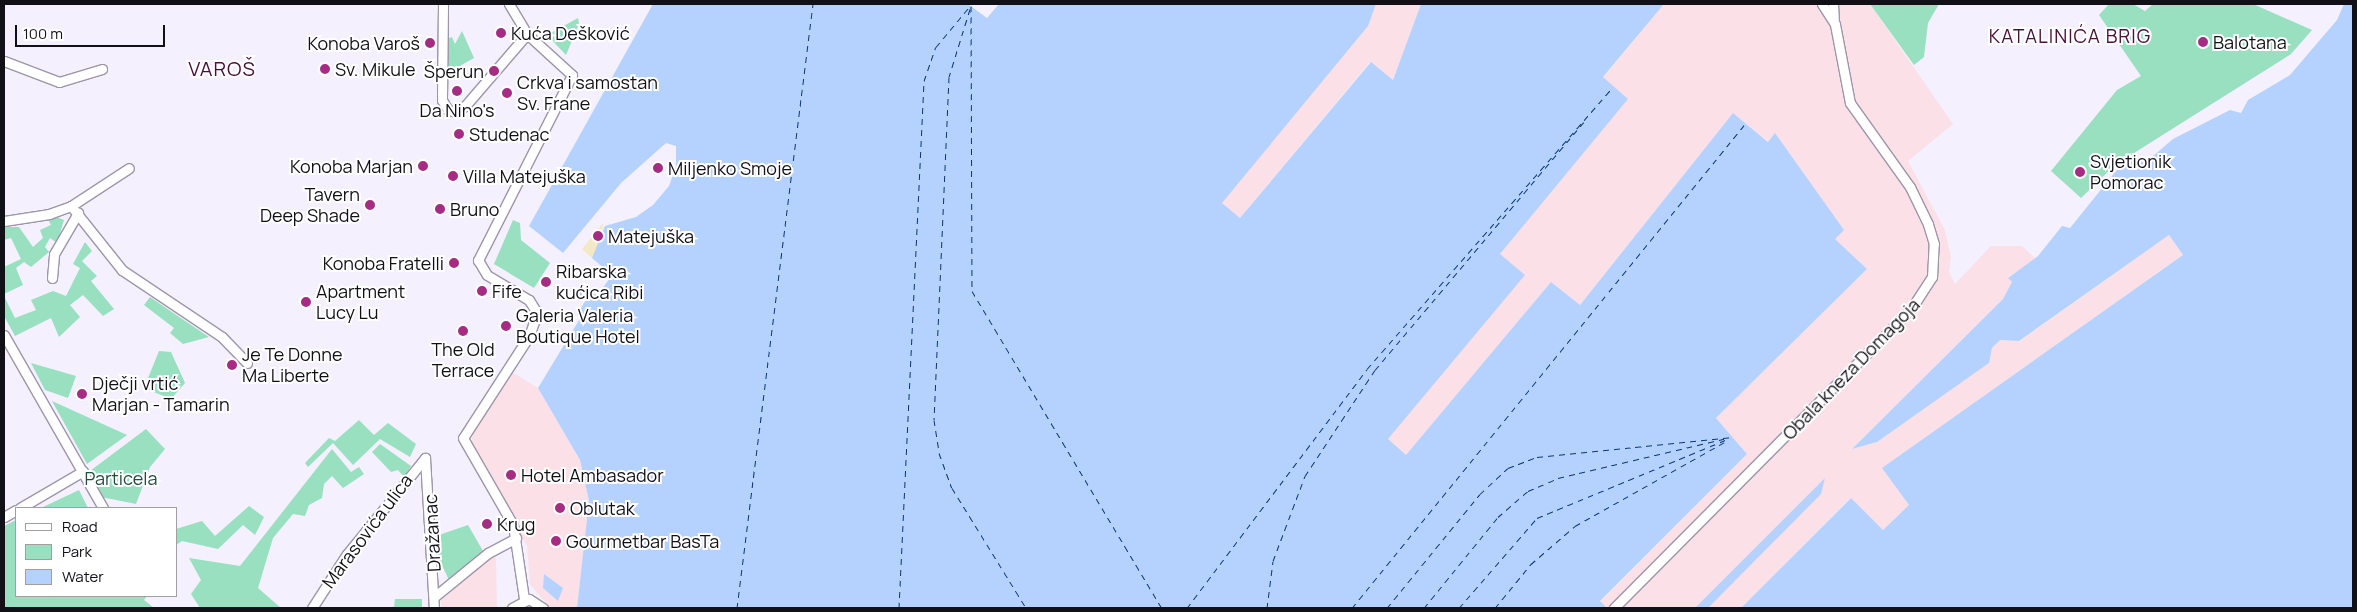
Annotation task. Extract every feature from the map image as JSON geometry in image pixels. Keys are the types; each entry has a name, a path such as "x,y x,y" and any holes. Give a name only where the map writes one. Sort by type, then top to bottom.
{"street":[{"path":"443,4 442,100 448,110 456,112 465,106 527,34"},
{"path":"509,4 527,34 571,72 568,88 478,260 487,275 529,300 537,313 529,336 463,438 516,538 524,599"},
{"name":"Obala kneza Domagoja","path":"1614,608 1911,309 1932,277 1934,244 1928,224 1910,188 1850,103 1835,24 1822,4"},
{"path":"1833,4 1835,24"},
{"path":"4,61 59,82 102,69"},
{"path":"4,221 71,206 129,168"},
{"path":"71,206 122,270 222,337 247,363"},
{"path":"52,278 54,254 78,213"},
{"path":"4,334 102,507"},
{"name":"Dražanac","path":"425,458 434,608"},
{"name":"Marasovića ulica","path":"312,608 347,554 425,458"},
{"path":"22,507 83,472"},
{"path":"4,517 15,511"},
{"path":"434,596 488,553 516,538"},
{"path":"512,608 524,599 535,600 543,608"}],"shaded area":[{"path":"1376,4 1421,4 1393,80 1370,62 1240,218 1221,203 1368,26"},
{"path":"1664,4 1870,4 1953,124 1908,161 1945,230 1951,257 1949,272 1955,284 1991,246 2022,246 2036,259 2008,277 2012,282 2003,299 1852,449 1877,442 1989,363 1992,348 2000,340 2020,341 2169,235 2183,255 1883,468 1909,505 1883,530 1850,498 1741,608 1607,608 1600,602 1747,454 1716,418 1867,269 1835,239 1843,229 1775,134 1769,142 1733,113 1580,305 1551,282 1406,456 1387,440 1524,275 1499,254 1627,99 1603,78"},
{"path":"512,372 538,388 580,460 589,501 577,608 550,608 530,584 527,546 471,444 474,429"},
{"path":"488,557 496,557 497,608 441,608 441,601"}],"green space":[{"path":"1870,4 1939,4 1928,23 1924,57 1914,65"},
{"path":"2109,4 2133,4 2145,11 2153,4 2253,4 2312,30 2291,54 2115,165 2081,198 2051,171 2117,90 2141,76 2099,15"},
{"path":"578,18 579,24 566,55 547,35"},
{"path":"462,31 474,58 449,72 447,39 452,37 455,44"},
{"path":"57,217 64,220 57,243 50,238 45,247 49,252 31,267 24,262 16,268 23,285 4,294 4,267 21,259 11,238 4,240 4,227 19,227 33,247 43,238 40,230 51,225 48,219"},
{"path":"513,220 520,223 521,240 550,263 534,288 494,264"},
{"path":"85,242 92,251 82,261 97,276 91,281 114,309 103,316 83,295 70,305 80,317 59,337 51,318 15,336 4,316 4,296 15,318 36,310 31,300 53,291 66,296 80,268 73,264"},
{"path":"150,297 209,337 183,344 170,333 174,328 144,305"},
{"path":"159,351 171,352 185,383 171,399 144,388"},
{"path":"31,363 76,376 68,398 45,390"},
{"path":"52,401 127,435 87,464"},
{"path":"359,420 374,435 388,423 416,444 410,457 380,439 353,465 333,443 308,467 305,463 329,438 335,441"},
{"name":"Particela","path":"146,429 165,449 150,467 136,504 101,497 90,471"},
{"path":"380,444 411,466 404,477 398,470 391,472 372,452"},
{"path":"332,449 351,472 359,467 364,474 343,488 332,476 324,484 322,498 309,505 305,516 293,514 273,538 258,588 281,608 200,608 191,594 201,580 189,558 240,566"},
{"path":"79,490 88,507 43,507"},
{"path":"249,506 264,517 255,535 243,525 218,549 182,541 178,544 178,528 202,521 215,536"},
{"path":"15,520 15,597 146,597 144,600 154,608 4,608 4,526"},
{"path":"468,525 483,551 450,582 437,555 439,535"},
{"path":"395,599 422,599 422,608 394,608"}],"sand":[{"name":"Matejuška","path":"603,223 602,241 592,258 582,249"}],"water":[{"path":"653,4 968,4 987,18 999,4 1376,4 1368,26 1222,203 1240,218 1371,62 1393,80 1421,4 1664,4 1603,77 1628,99 1500,254 1525,275 1388,439 1406,455 1551,282 1580,305 1733,113 1768,142 1775,133 1844,230 1835,239 1867,269 1716,418 1747,454 1600,601 1607,608 577,608 589,501 580,460 538,388 581,317 577,314 586,300 578,294 583,288 592,295 599,293 612,275 592,258 605,226 636,217 653,205 669,186 676,166 676,146 666,143 621,183 563,253 529,226"},
{"path":"2344,4 2353,4 2353,608 1741,608 1851,498 1883,530 1909,505 1882,468 2183,255 2169,235 2019,341 2000,340 1992,348 1989,363 1877,442 1852,449 2003,299 2012,282 2008,278 2038,256 2062,226 2070,228 2116,171 2132,160 2146,162 2173,139 2230,110 2241,113 2248,100 2290,75 2337,20"},
{"path":"1825,478 1821,494 1708,608 1695,608"},
{"path":"544,574 563,588 558,601 543,588"}],"ferry route":[{"path":"737,608 813,4"},
{"path":"899,608 924,81 936,47 970,6"},
{"path":"971,6 972,291 1162,608"},
{"path":"970,9 949,77 934,420 939,453 952,488 1026,608"},
{"path":"1187,608 1367,369 1613,87"},
{"path":"1267,608 1273,561 1305,476 1375,370 1584,122"},
{"path":"1352,608 1745,124"},
{"path":"1387,608 1480,494 1508,468 1537,457 1733,437"},
{"path":"1424,608 1498,517 1528,491 1558,478 1727,438"},
{"path":"1459,608 1537,518 1730,438"},
{"path":"1495,608 1531,564 1575,526 1728,440"}],"place":[{"name":"Kuća Dešković","path":"501,33"},
{"name":"Balotana","path":"2203,42"},
{"name":"Konoba Varoš","path":"430,43"},
{"name":"Sv. Mikule","path":"325,69"},
{"name":"Šperun","path":"494,71"},
{"name":"Da Nino's","path":"457,91"},
{"name":"Crkva i samostan Sv. Frane","path":"507,93"},
{"name":"Studenac","path":"459,134"},
{"name":"Konoba Marjan","path":"423,166"},
{"name":"Miljenko Smoje","path":"658,168"},
{"name":"Svjetionik Pomorac","path":"2080,172"},
{"name":"Villa Matejuška","path":"453,176"},
{"name":"Tavern Deep Shade","path":"370,205"},
{"name":"Bruno","path":"440,209"},
{"name":"Matejuška","path":"598,236"},
{"name":"Konoba Fratelli","path":"454,263"},
{"name":"Ribarska kućica Ribi","path":"546,282"},
{"name":"Fife","path":"482,291"},
{"name":"Apartment Lucy Lu","path":"306,302"},
{"name":"Galeria Valeria Boutique Hotel","path":"506,326"},
{"name":"The Old Terrace","path":"463,331"},
{"name":"Je Te Donne Ma Liberte","path":"232,365"},
{"name":"Dječji vrtić Marjan - Tamarin","path":"82,394"},
{"name":"Hotel Ambasador","path":"511,475"},
{"name":"Oblutak","path":"560,508"},
{"name":"Krug","path":"487,524"},
{"name":"Gourmetbar BasTa","path":"556,541"}],"district":[{"name":"KATALINIĆA BRIG","path":"2070,37"},
{"name":"VAROŠ","path":"222,68"}]}
